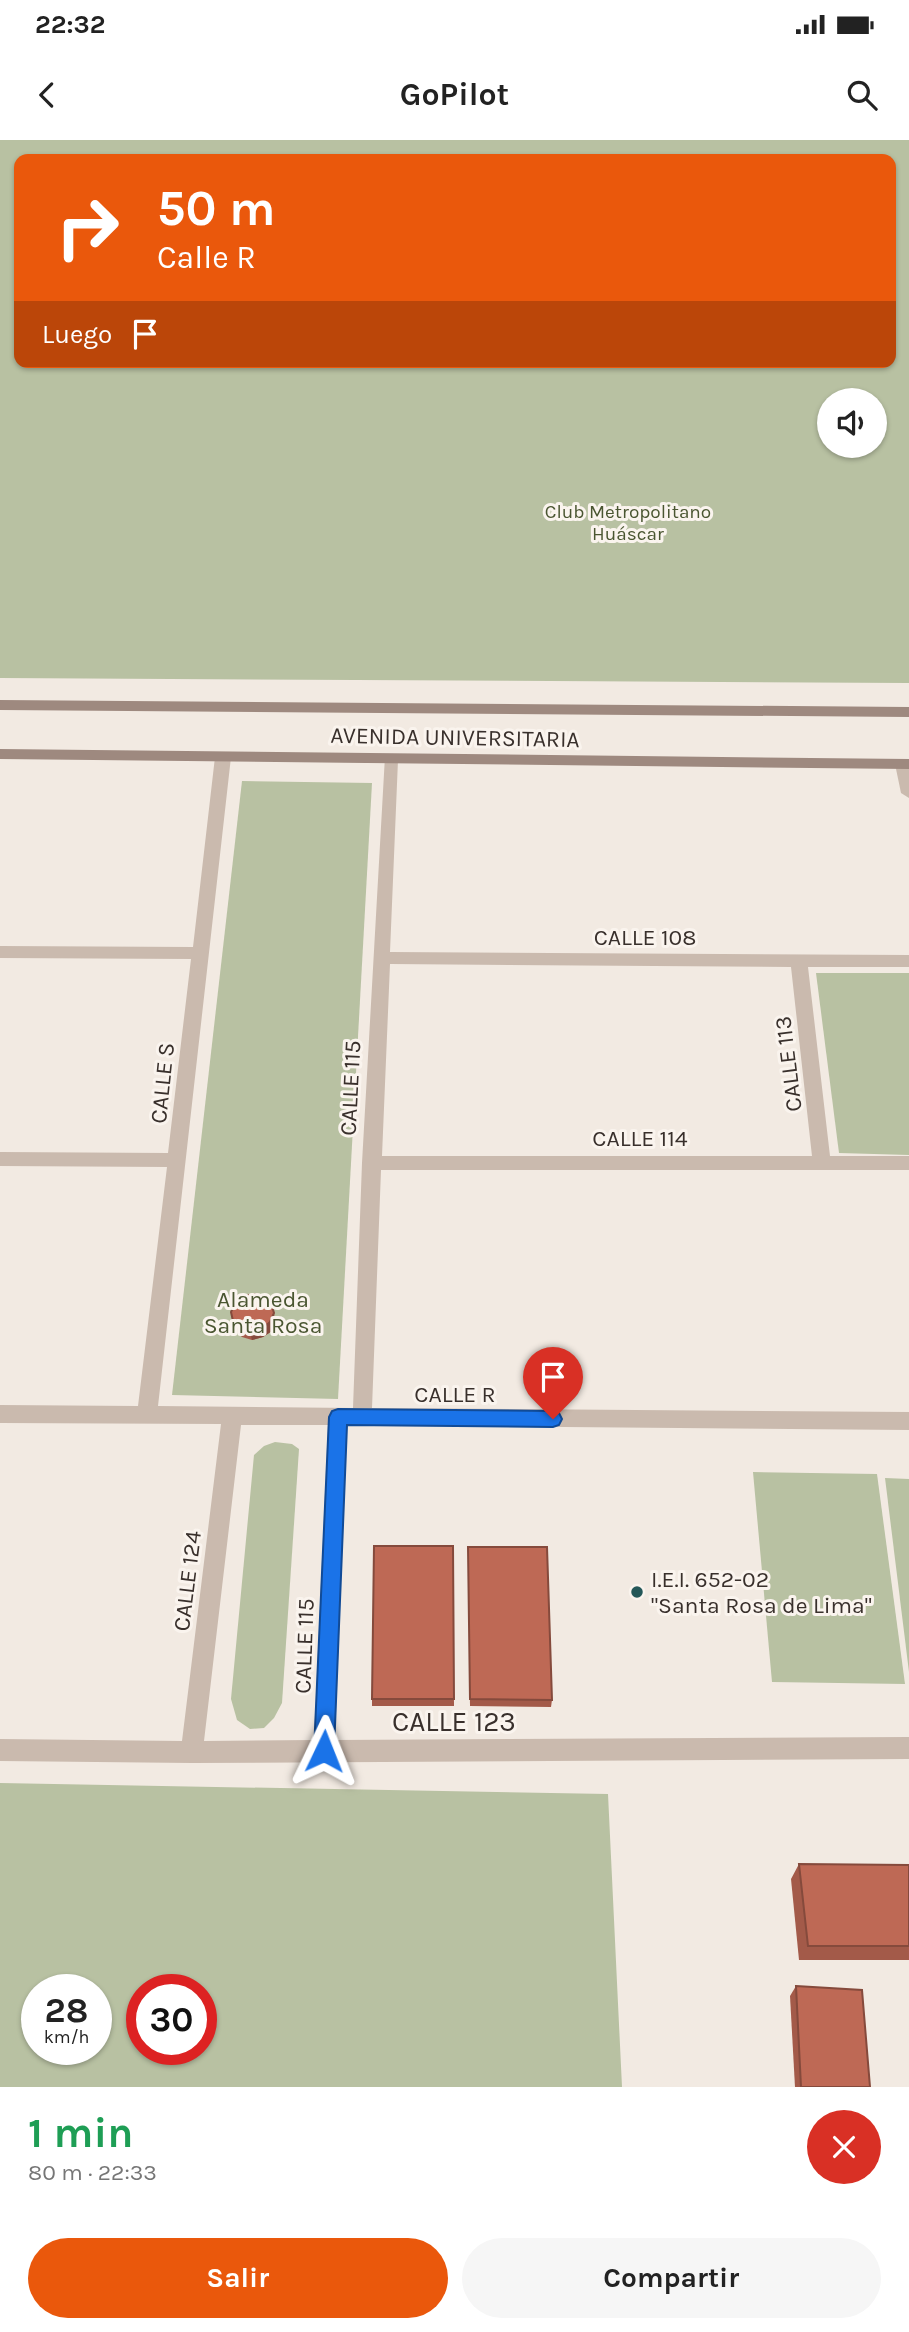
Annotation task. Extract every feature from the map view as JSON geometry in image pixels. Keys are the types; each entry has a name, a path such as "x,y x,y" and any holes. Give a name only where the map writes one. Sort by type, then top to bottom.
{"street":[{"name":"AVENIDA UNIVERSITARIA","path":"0,705 909,712"},
{"name":"AVENIDA UNIVERSITARIA","path":"0,754 906,764"},
{"name":"CALLE S","path":"147,1415 223,757"},
{"name":"CALLE 115","path":"362,1418 390,760"},
{"path":"906,764 909,793"},
{"path":"0,952 200,953"},
{"name":"CALLE 108","path":"381,958 909,961"},
{"name":"CALLE 113","path":"799,961 822,1163"},
{"path":"0,1159 177,1160"},
{"name":"CALLE 114","path":"371,1163 909,1163"},
{"name":"CALLE R","path":"0,1414 909,1422"},
{"name":"CALLE 124","path":"191,1752 232,1416"},
{"name":"CALLE 115","path":"324,1751 338,1417"},
{"name":"CALLE 123","path":"0,1750 191,1752 909,1748"}],"green space":[{"name":"Club Metropolitano Huáscar","path":"0,140 909,140 909,683 0,678"},
{"name":"Alameda Santa Rosa","path":"242,781 372,783 338,1399 172,1395"},
{"path":"816,973 909,973 909,1155 839,1153"},
{"path":"275,1442 292,1444 299,1449 282,1703 274,1718 264,1728 250,1729 237,1720 231,1699 254,1455 264,1446"},
{"path":"753,1472 877,1474 905,1684 772,1682"},
{"path":"885,1478 909,1479 909,1672"},
{"path":"0,1783 608,1794 622,2087 0,2087"}],"building":[{"path":"255,1294 265,1297 271,1303 274,1313 270,1322 262,1329 250,1331 233,1321 231,1312 235,1303 243,1296"},
{"path":"374,1546 453,1546 454,1699 372,1699"},
{"path":"468,1547 547,1547 552,1700 470,1699"},
{"path":"799,1864 909,1865 909,1946 808,1946"},
{"path":"796,1986 862,1990 870,2087 801,2087"}],"place":[{"name":"I.E.I. 652-02 \"Santa Rosa de Lima\"","path":"637,1592"}],"route":[{"path":"324,1751 338,1417 553,1419"}]}
